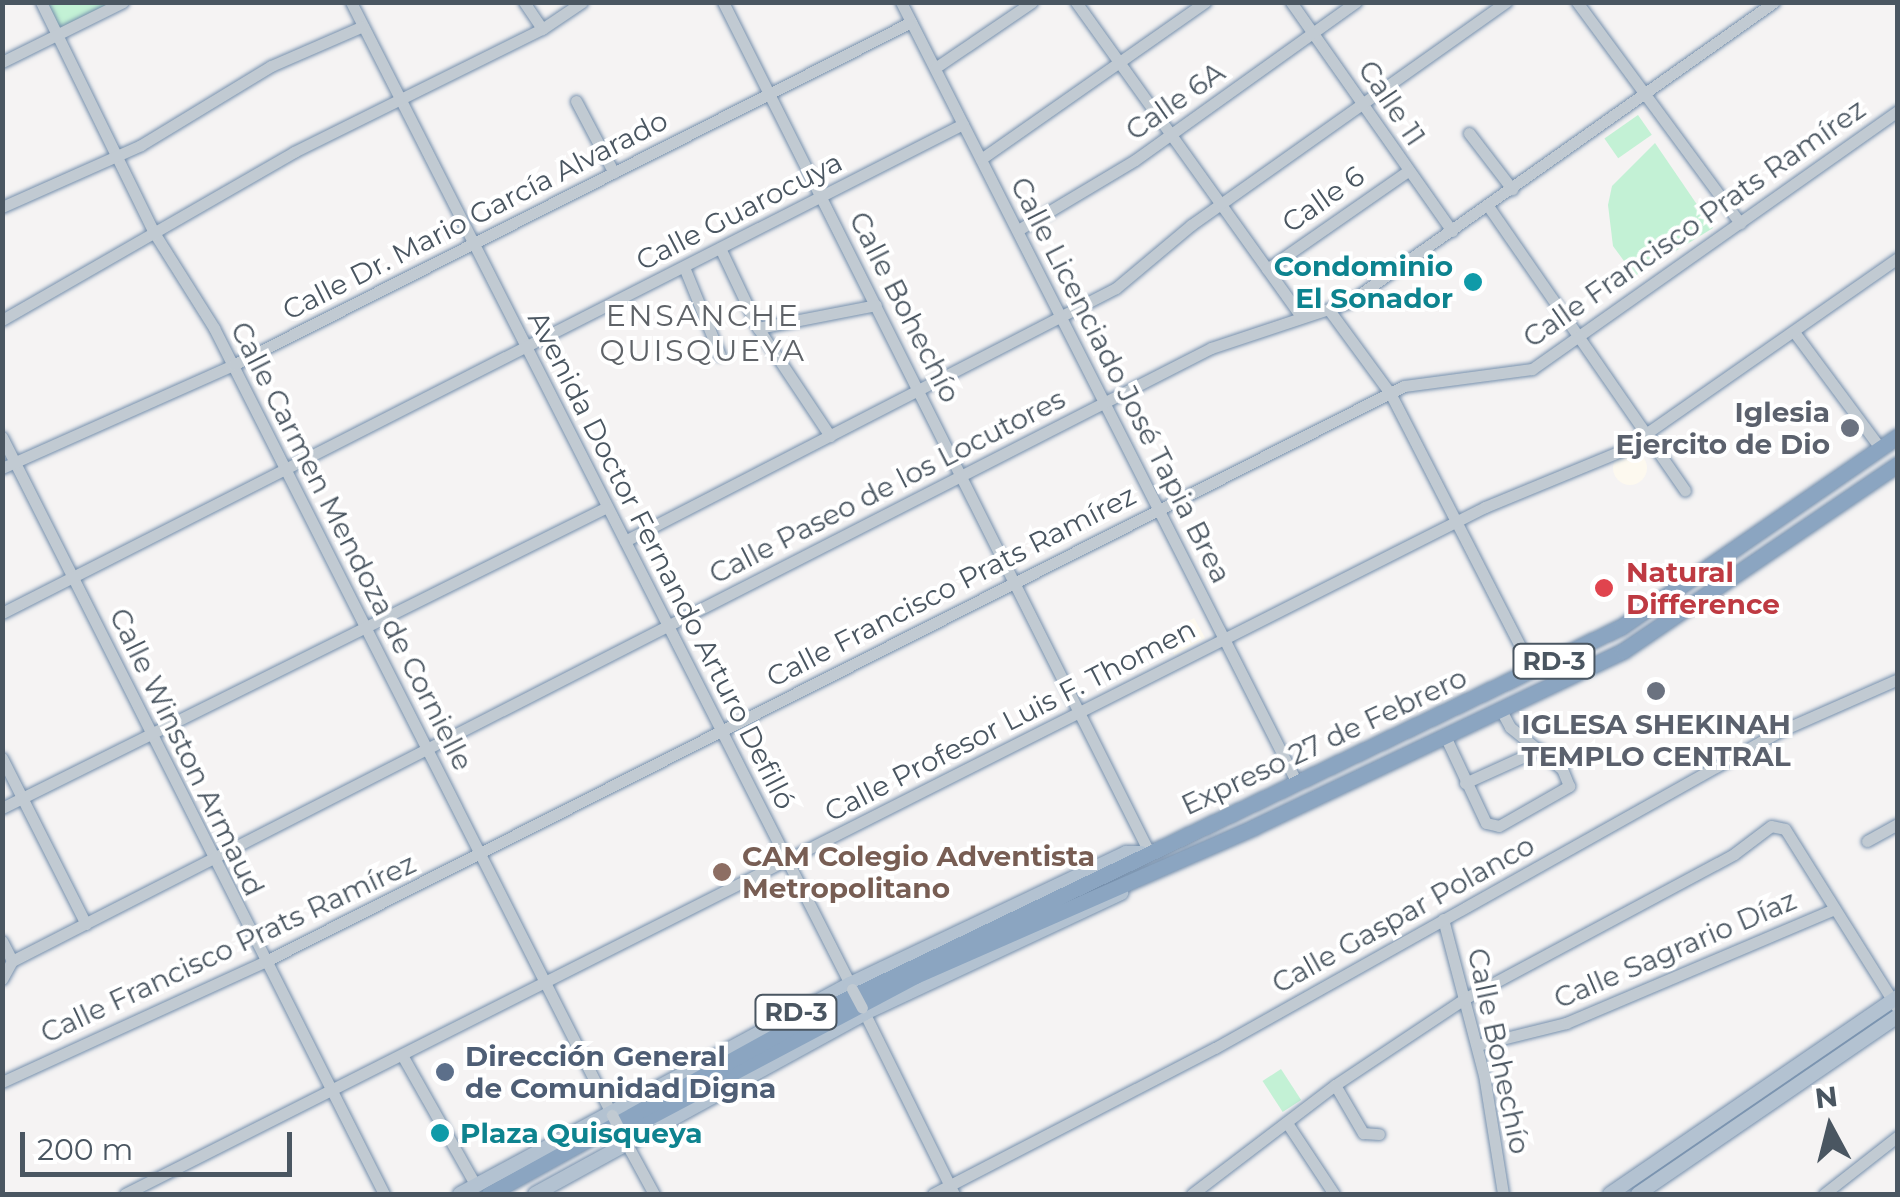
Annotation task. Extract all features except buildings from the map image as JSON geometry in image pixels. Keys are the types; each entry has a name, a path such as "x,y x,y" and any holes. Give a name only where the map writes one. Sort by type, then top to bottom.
{"highway":[{"name":"Expreso 27 de Febrero","path":"907,974 1144,852 1533,671 1678,592 1898,436"},
{"name":"Expreso 27 de Febrero","path":"907,974 1190,855 1500,710 1670,622 1898,464"},
{"name":"RD-3","path":"493,1191 907,974"}],"main road":[{"name":"RD-3","path":"460,1194 493,1191 611,1113 851,986 1126,853 1144,852"},
{"name":"RD-3","path":"535,1194 863,1011 1190,855"},
{"path":"1610,1194 1896,1004"},
{"path":"1638,1194 1896,1004"}],"street":[{"name":"Calle Carmen Mendoza de Cornielle","path":"41,2 153,231 233,365 625,1141"},
{"path":"2,62 123,2"},
{"name":"Avenida Doctor Fernando Arturo Defilló","path":"351,2 951,1189"},
{"path":"524,2 542,29"},
{"path":"2,320 153,231 542,29 582,2"},
{"name":"Calle Bohechío","path":"722,2 765,95 921,390 1083,711 1144,852"},
{"name":"Calle Licenciado José Tapia Brea","path":"902,2 1296,780"},
{"path":"935,68 1032,2"},
{"path":"1076,2 1299,314"},
{"path":"981,159 1205,2"},
{"name":"Calle 11","path":"1292,2 1452,231"},
{"name":"Calle 6A","path":"1018,230 1171,135 1356,2"},
{"path":"625,541 1130,279 1220,205 1506,2"},
{"path":"1577,2 1740,222"},
{"name":"Calle Paseo de los Locutores","path":"12,962 1238,335 1299,314 1329,310 1362,295 1771,4"},
{"name":"Calle Dr. Mario García Alvarado","path":"2,468 233,365 911,22"},
{"path":"2,207 118,155 209,108 282,60 363,26"},
{"path":"576,101 614,173"},
{"name":"Calle Francisco Prats Ramírez","path":"2,1082 264,962 479,856 720,730 1390,393 1532,369 1898,111"},
{"name":"Calle Guarocuya","path":"2,613 527,350 963,124"},
{"path":"1469,132 1512,189"},
{"name":"Calle 6","path":"1267,269 1408,170"},
{"path":"1488,206 1684,490"},
{"path":"720,248 758,328 830,436"},
{"name":"Calle Profesor Luis F. Thomen","path":"124,1194 142,1191 331,1090 1456,522 1646,435 1898,258"},
{"path":"684,268 720,355"},
{"path":"758,328 876,306"},
{"path":"1329,310 1390,393 1533,671"},
{"path":"1794,332 1880,448"},
{"name":"Calle Winston Armaud","path":"2,437 384,1194"},
{"path":"2,808 607,507"},
{"name":"Calle Gaspar Polanco","path":"933,1194 951,1189 1215,1048 1778,732 1898,678"},
{"path":"1445,736 1486,823 1499,826 1569,786 1540,750 1510,727 1500,710"},
{"path":"1465,784 1540,750"},
{"path":"2,758 86,924"},
{"path":"1867,841 1898,824"},
{"path":"1192,1194 1335,1086 1464,999 1776,825 1785,829 1832,910 1896,1004"},
{"name":"Calle Sagrario Díaz","path":"1477,1045 1566,1024 1832,910"},
{"name":"Calle Bohechío","path":"1444,919 1477,1045 1503,1194"},
{"path":"2,940 12,962 2,979"},
{"path":"402,1055 493,1191"},
{"path":"1335,1086 1363,1133 1379,1134"},
{"path":"1287,1123 1334,1194"},
{"path":"1824,1194 1898,1136"},
{"path":"625,1141 654,1194"}],"shaded area":[{"path":"1630,451 1642,456 1647,468 1642,480 1630,485 1618,480 1613,468 1618,456"},
{"path":"1194,618 1205,638 1175,655 1163,635"}],"green space":[{"path":"41,3 123,3 57,33"},
{"path":"1638,115 1652,135 1618,158 1604,139"},
{"path":"1655,143 1713,228 1635,276 1613,246 1608,205 1612,186"},
{"path":"1281,1069 1301,1100 1283,1112 1263,1081"}],"place":[{"name":"Condominio El Sonador","path":"1473,282"},
{"name":"Iglesia Ejercito de Dio","path":"1850,428"},
{"name":"Natural Difference","path":"1604,588"},
{"name":"IGLESA SHEKINAH TEMPLO CENTRAL","path":"1656,691"},
{"name":"CAM Colegio Adventista Metropolitano","path":"722,872"},
{"name":"Dirección General de Comunidad Digna","path":"445,1072"},
{"name":"Plaza Quisqueya","path":"440,1133"}],"district":[{"name":"ENSANCHE QUISQUEYA","path":"703,333"}]}
